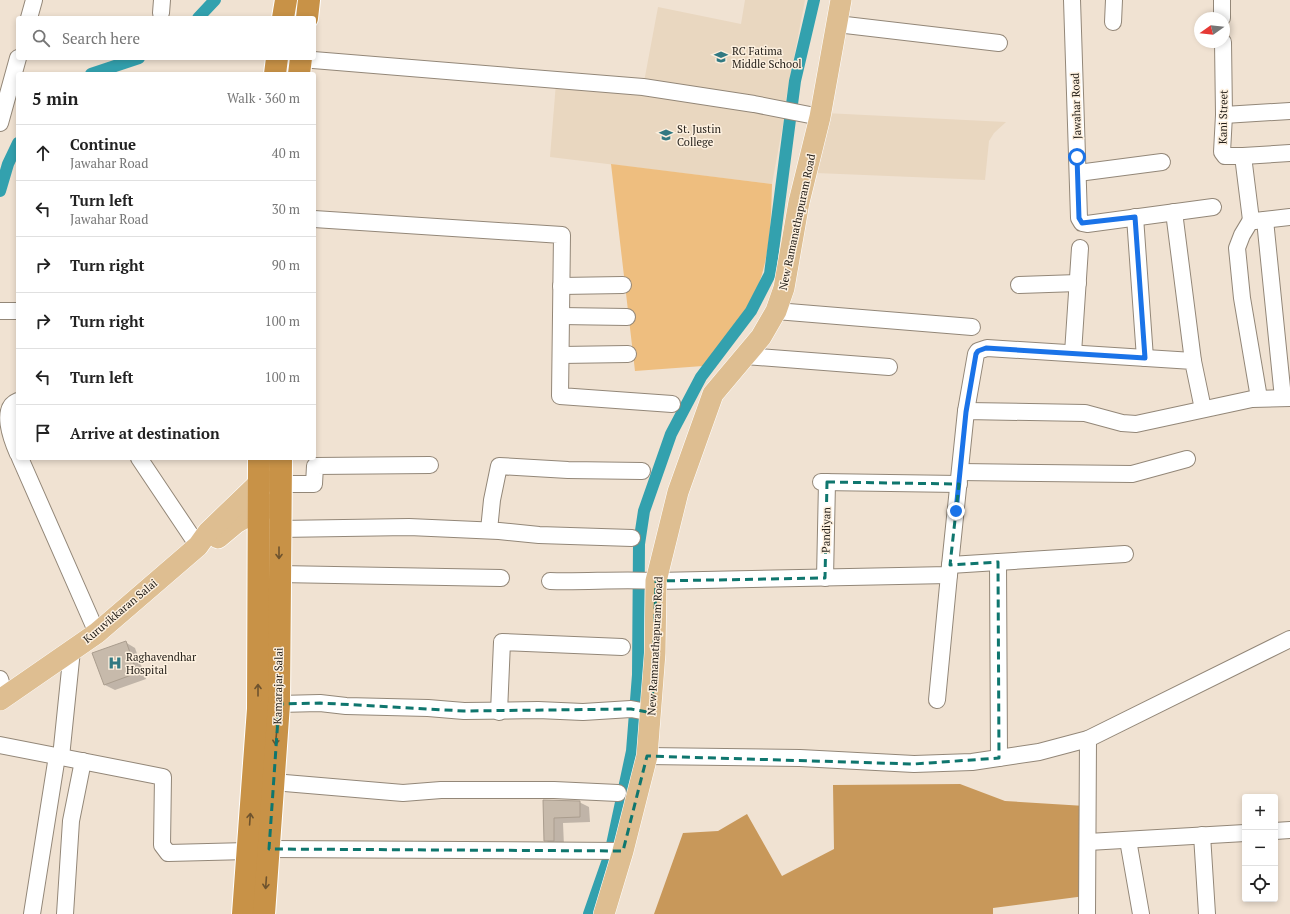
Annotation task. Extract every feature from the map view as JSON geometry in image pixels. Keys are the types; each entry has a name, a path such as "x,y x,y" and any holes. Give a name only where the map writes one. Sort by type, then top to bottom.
{"highway":[{"path":"283,16 286,0"},
{"path":"307,16 309,0"},
{"path":"275,72 277,60"},
{"name":"Kamarajar Salai","path":"260,460 275,486"},
{"name":"Kamarajar Salai","path":"243,914 273,782 279,704 279,529 275,486 280,460"},
{"name":"Kamarajar Salai","path":"264,914 258,850 259,513 275,486"}],"main road":[{"name":"New Ramanathapuram Road","path":"604,914 613,850 647,756 641,711 655,653 644,580 678,492 713,394 761,337 776,311 784,288 799,202 811,116 830,54 841,0"},
{"name":"Kuruvikkaran Salai","path":"2,692 72,650 97,633 198,546 208,532 275,486"},
{"name":"Kuruvikkaran Salai","path":"198,546 213,542 236,523 248,516 259,513"}],"street":[{"path":"30,16 34,0"},
{"name":"Jawahar Road","path":"1072,0 1079,218 1082,223 1213,206"},
{"path":"1113,22 1114,0"},
{"path":"1222,0 1222,12"},
{"path":"837,24 999,43"},
{"name":"Kani Street","path":"1222,48 1224,115 1222,152 1225,156 1243,156"},
{"path":"0,122 17,60"},
{"path":"301,64 644,87 754,104 811,116"},
{"path":"1224,115 1290,111"},
{"path":"966,412 1086,413 1122,423 1136,424 1259,398 1287,398 1258,220 1243,156 1290,153"},
{"path":"1078,173 1162,162"},
{"path":"1174,212 1181,278 1193,361 1203,409"},
{"path":"1135,217 1145,358"},
{"path":"1259,398 1242,298 1237,248 1242,235 1258,220 1290,217"},
{"path":"316,219 562,235 560,396 672,404"},
{"path":"1073,353 1080,248"},
{"path":"1019,284 1078,284"},
{"path":"561,286 623,285"},
{"path":"0,311 16,311"},
{"path":"776,311 972,327"},
{"path":"561,316 627,317"},
{"path":"937,700 966,412 976,354 978,351 986,348 1193,361"},
{"path":"561,355 628,354"},
{"path":"745,356 889,367"},
{"path":"16,402 11,403 5,411 5,424 16,449"},
{"path":"960,478 1132,474 1187,459"},
{"path":"21,460 97,633"},
{"path":"139,460 198,546"},
{"path":"275,486 314,484 315,466 430,465"},
{"path":"489,530 492,500 499,466 568,470 642,471"},
{"name":"Pandiyan","path":"826,578 824,482 960,478"},
{"path":"259,513 279,529 409,526 489,530 539,535 632,538"},
{"path":"550,581 586,582 826,578 950,570 998,562 1125,554"},
{"path":"998,562 999,758"},
{"path":"279,574 501,578"},
{"path":"647,756 800,758 914,764 972,762 1062,747 1088,739 1290,639"},
{"path":"499,712 502,642 622,646"},
{"path":"32,914 59,757 72,650"},
{"path":"279,704 320,703 346,706 428,708 499,712 538,710 583,712 641,711"},
{"path":"1087,914 1088,739"},
{"path":"0,745 164,777 162,845 168,853 258,850 613,850"},
{"path":"65,914 70,821 83,761"},
{"path":"273,782 403,793 441,790 554,790 618,794"},
{"path":"1278,831 1290,830"},
{"path":"1088,842 1242,833"},
{"path":"1202,835 1207,914"},
{"path":"1128,840 1142,914"}],"highlighted area":[{"path":"827,482 959,484 950,565 998,562 999,758 914,764 647,756 623,851 269,849 279,704 320,703 464,711 631,709 652,713 656,581 825,578"}],"shaded area":[{"name":"RC Fatima Middle School","path":"745,0 805,0 785,104 644,82 658,7 741,24"},
{"name":"St. Justin College","path":"556,83 785,113 772,184 550,157"},
{"path":"825,113 1006,122 994,133 989,141 985,180 816,173"},
{"path":"611,164 772,184 768,244 763,272 758,286 742,317 703,366 635,371"},
{"path":"960,784 1005,801 1085,806 1085,896 993,908 993,914 654,914 683,833 718,831 747,814 782,876 834,849 833,785"}],"building":[{"name":"Raghavendhar Hospital","path":"126,641 137,673 104,685 92,653"},
{"path":"543,800 580,801 580,817 554,818 554,841 544,841"}],"waterway":[{"path":"200,16 215,0"},
{"path":"589,914 610,854 632,751 638,675 639,544 644,511 671,434 701,377 751,311 770,274 795,81 814,0"},
{"path":"97,72 133,60"},
{"path":"0,191 8,164 16,147"}],"place":[{"name":"RC Fatima Middle School","path":"721,57"},
{"name":"St. Justin College","path":"666,135"},
{"name":"Raghavendhar Hospital","path":"115,663"}],"route":[{"path":"956,511 966,412 976,354 978,351 986,348 1145,358 1135,217 1087,224 1082,223 1079,218 1077,157"}]}
